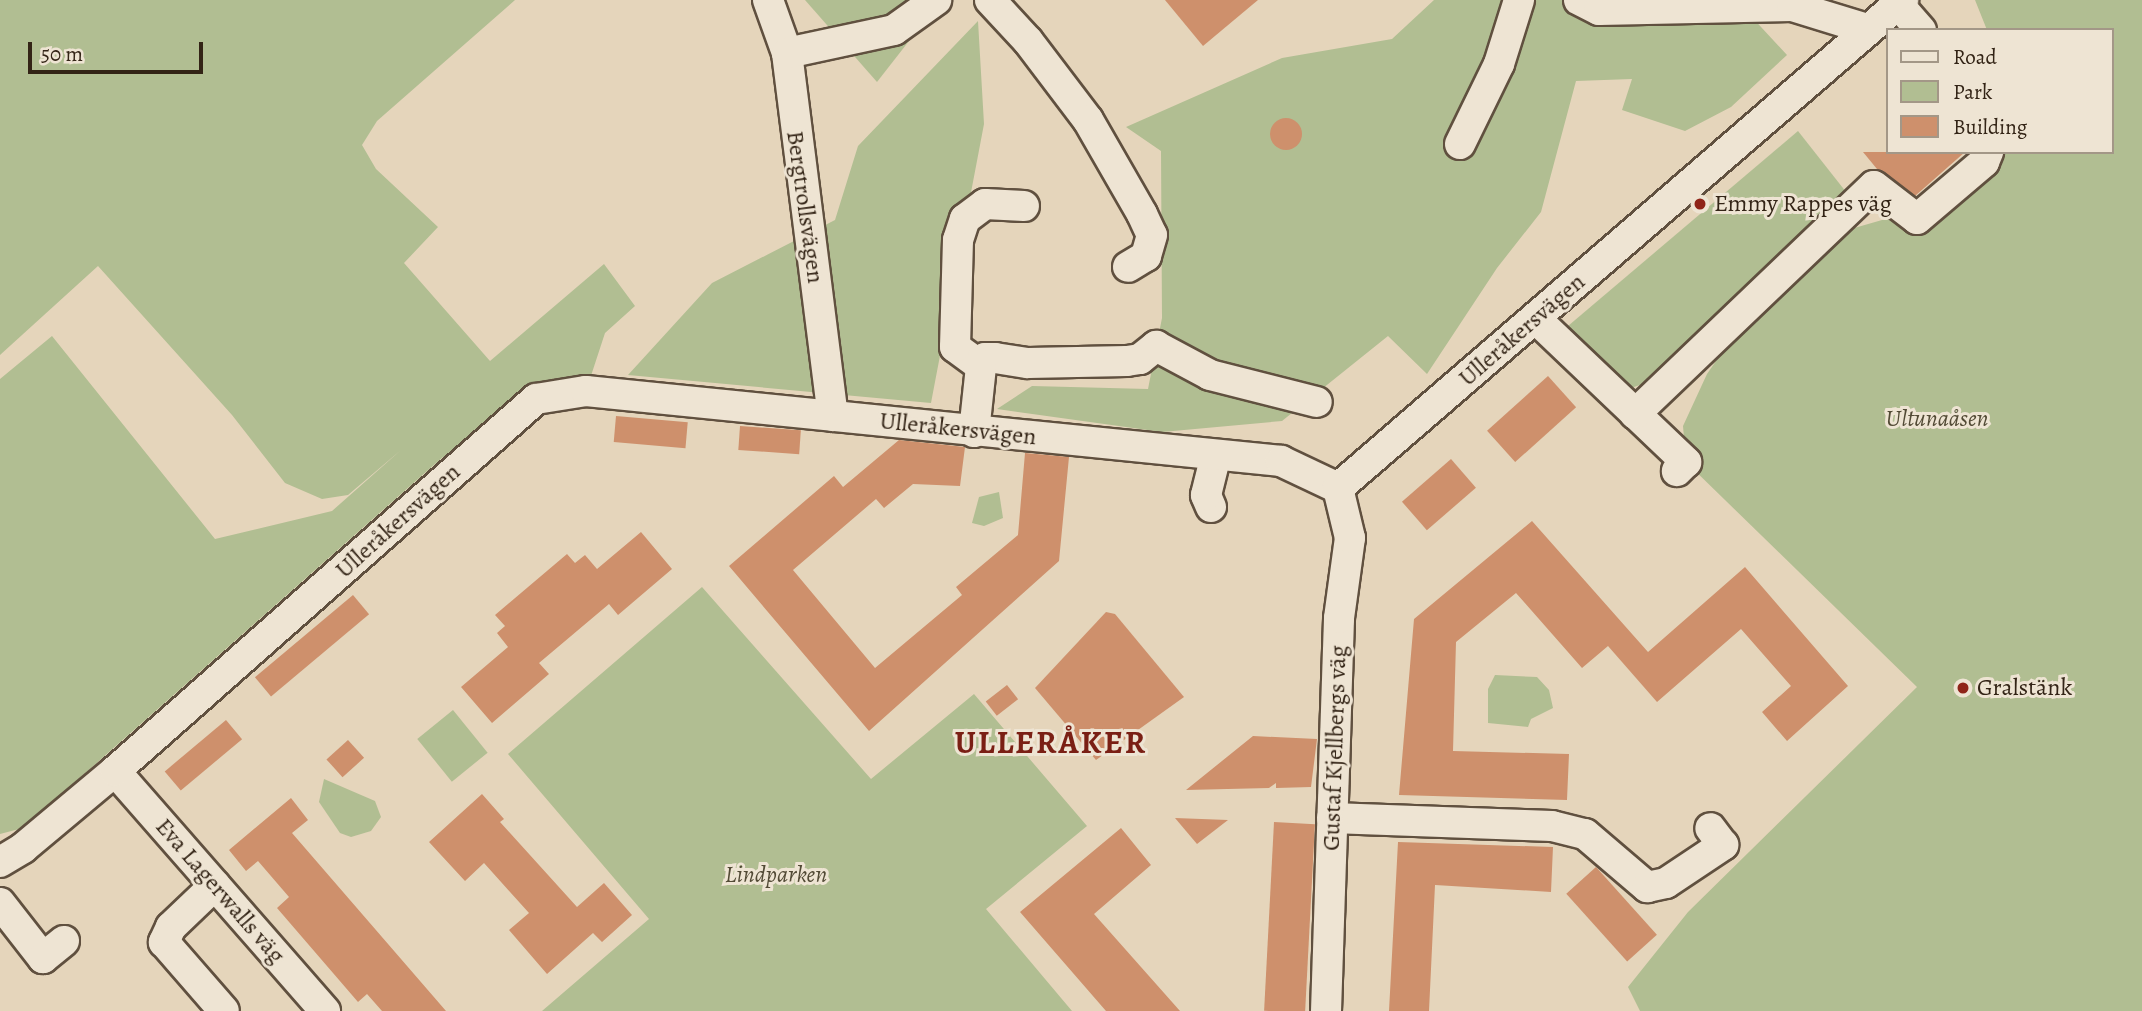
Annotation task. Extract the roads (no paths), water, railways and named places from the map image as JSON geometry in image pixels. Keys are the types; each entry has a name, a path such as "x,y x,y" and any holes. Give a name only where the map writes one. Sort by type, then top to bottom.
{"street":[{"name":"Bergtrollsvägen","path":"768,0 787,53 833,416"},
{"path":"787,53 894,30 936,0"},
{"path":"990,0 1028,41 1088,120 1142,214 1152,235 1146,256 1128,267"},
{"path":"1460,144 1499,64 1519,0"},
{"path":"1579,0 1600,10 1792,6 1835,10 1867,29"},
{"path":"1900,2 1920,28"},
{"name":"Ulleråkersvägen","path":"0,862 115,771 536,399 586,391 725,415 833,416 1281,461 1338,488 1900,2"},
{"path":"1635,414 1874,186 1917,219 1984,162 1987,154"},
{"path":"981,366 955,347 958,240 965,219 985,204 1024,206"},
{"path":"1535,318 1686,462 1678,471"},
{"path":"974,432 981,366 985,358 1028,363 1127,361 1140,359 1156,346 1210,375 1317,402"},
{"path":"1211,507 1206,495 1216,455"},
{"name":"Gustaf Kjellbergs väg","path":"1326,1011 1339,618 1350,538 1338,488"},
{"name":"Eva Lagerwalls väg","path":"115,771 325,1011"},
{"path":"1332,818 1552,826 1585,834 1647,887 1666,883 1723,845 1710,828"},
{"path":"215,885 170,927 164,942 224,1011"},
{"path":"0,903 43,958 64,941"}],"place":[{"name":"Emmy Rappes väg","path":"1700,204"},
{"name":"Gralstänk","path":"1963,688"}],"district":[{"name":"ULLERÅKER","path":"1051,742"}],"park label":[{"name":"Ultunaåsen","path":"1937,419"},
{"name":"Lindparken","path":"776,875"}]}
